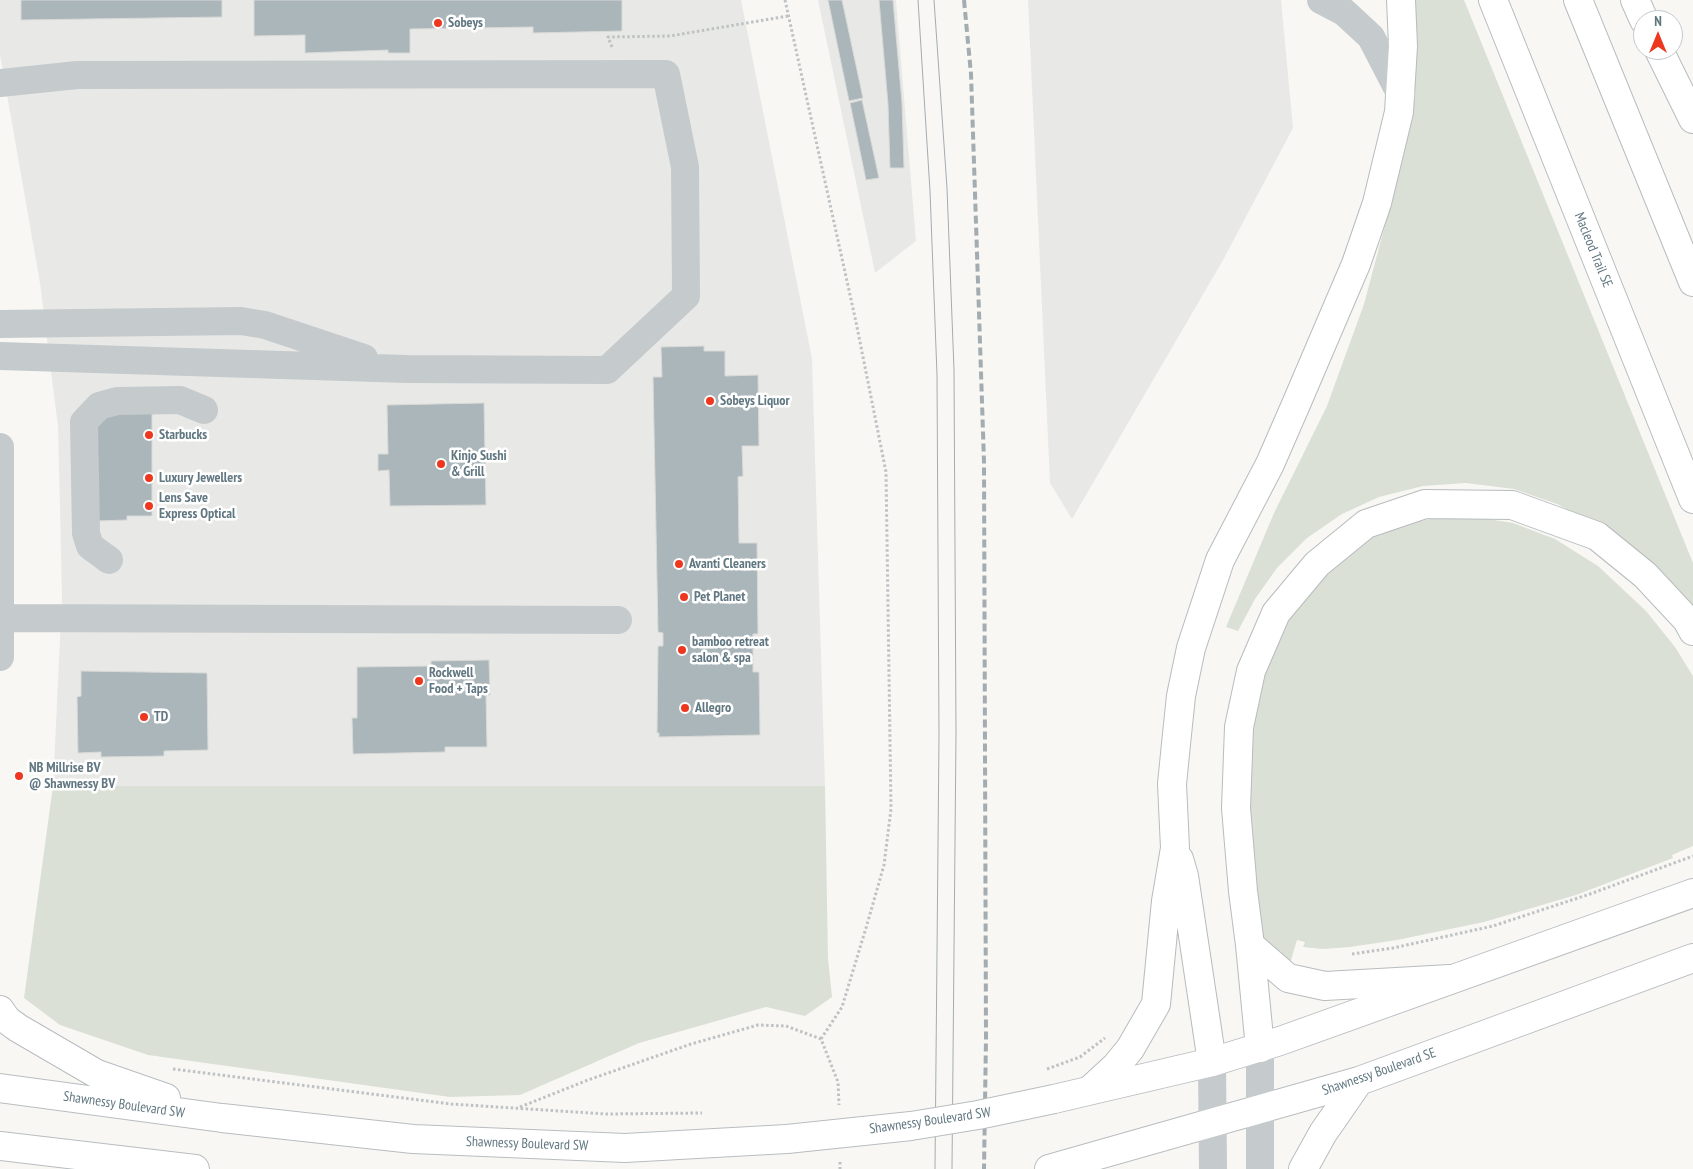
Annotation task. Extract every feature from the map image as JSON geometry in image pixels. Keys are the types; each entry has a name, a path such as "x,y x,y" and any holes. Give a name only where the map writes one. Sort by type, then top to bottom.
{"main road":[{"path":"1090,1090 1116,1066 1130,1049 1156,1004 1166,901 1175,848 1172,784 1181,696 1191,648 1220,560 1270,464 1356,264 1377,203 1390,155 1401,95 1403,46 1401,0"},
{"name":"Macleod Trail SE","path":"1493,0 1693,499"},
{"path":"1578,0 1693,282"},
{"path":"1664,60 1693,119"},
{"path":"1260,1048 1250,945 1242,891 1236,808 1239,727 1251,671 1276,613 1317,564 1366,524 1425,504 1512,505 1597,536 1645,575 1686,620 1693,631"},
{"path":"1175,848 1184,876 1212,1062"},
{"path":"1090,1090 1212,1062 1260,1048 1693,893"},
{"path":"1250,945 1288,978 1325,986 1450,979"},
{"name":"Shawnessy Boulevard SE","path":"1057,1168 1359,1081 1693,958"},
{"path":"0,1010 7,1020 18,1028 96,1074 222,1118"},
{"path":"1303,1169 1323,1133 1359,1081"},
{"name":"Shawnessy Boulevard SW","path":"0,1088 222,1118 413,1139 625,1148 787,1138 911,1126 978,1116 1090,1090"},
{"path":"0,1146 195,1169"},
{"path":"26,1169 61,1153"}],"street":[{"path":"1321,0 1344,12 1371,37 1401,95"},
{"path":"0,83 77,75 666,74 685,167 686,296 607,370 407,369 0,356"},
{"path":"0,324 241,321 265,325 346,354 407,369"},
{"path":"109,560 90,546 86,533 84,422 90,413 99,406 117,401 180,400 204,410"},
{"path":"0,448 2,618 0,657"},
{"path":"2,618 618,620"},
{"path":"1260,1048 1260,1169"},
{"path":"1212,1062 1213,1169"}],"path":[{"path":"785,0 856,322 886,472 891,808 884,865 866,928 842,1007 821,1039"},
{"path":"622,73 608,37 670,36 788,16"},
{"path":"1348,954 1393,948 1492,926 1590,894 1693,856"},
{"path":"520,1107 588,1080 691,1044 758,1026 786,1026 821,1039 838,1082 839,1111"},
{"path":"1045,1070 1080,1057 1105,1038"},
{"path":"164,1067 451,1104 606,1114 704,1113"},
{"path":"833,1106 843,1105"},
{"path":"840,1159 840,1169"}],"shaded area":[{"path":"0,0 741,0 812,359 825,786 53,786 62,596 58,427 40,283 0,55"},
{"path":"818,0 896,0 916,241 875,273"},
{"path":"1028,0 1281,0 1293,128 1222,262 1072,519 1050,483"},
{"path":"1408,0 1464,0 1693,563 1693,617 1597,525 1557,504 1514,489 1466,483 1423,486 1379,497 1342,514 1307,538 1277,568 1255,599 1238,631 1226,627 1274,513 1327,406 1364,304 1392,199 1407,112"},
{"path":"1475,517 1513,523 1555,539 1598,566 1646,611 1675,647 1693,676 1693,846 1672,855 1673,858 1576,895 1484,922 1397,940 1350,947 1323,949 1303,947 1305,942 1297,940 1291,960 1281,965 1265,951 1245,840 1253,685 1295,597 1369,537 1398,525 1436,518"},
{"path":"53,786 825,786 828,959 832,997 805,1016 766,1007 639,1043 520,1095 450,1097 148,1055 60,1025 24,998"}],"building":[{"path":"21,0 222,0 222,17 21,20"},
{"name":"Sobeys","path":"254,0 622,0 622,31 533,33 533,27 410,29 410,53 388,53 388,50 305,53 305,35 254,36"},
{"path":"828,0 842,0 863,98 849,101"},
{"path":"879,0 893,0 902,103 904,168 890,168 888,104"},
{"path":"862,100 879,178 866,180 850,103"},
{"path":"704,346 704,351 725,351 725,376 758,375 759,446 742,446 743,476 738,477 739,543 757,543 758,634 753,634 753,672 759,672 760,735 659,737 659,733 657,733 658,646 663,646 663,633 658,632 653,377 662,377 661,347"},
{"path":"484,403 486,505 390,506 389,470 378,471 378,454 388,454 387,405"},
{"path":"152,408 152,516 127,516 127,520 95,521 94,427 104,409"},
{"path":"489,660 490,695 486,695 487,747 445,747 445,752 353,754 352,718 357,718 357,667 431,666 431,661"},
{"path":"81,671 207,673 208,750 164,751 164,756 101,757 101,752 78,753 77,697 81,696"}],"tram line":[{"path":"918,0 930,191 937,375 939,736 935,1169"},
{"path":"934,0 947,188 954,370 956,733 952,1169"}],"railway":[{"path":"964,0 971,74 984,462 986,1038 984,1169"}],"place":[{"name":"Sobeys","path":"438,23"},
{"name":"Sobeys Liquor","path":"710,401"},
{"name":"Starbucks","path":"149,435"},
{"name":"Kinjo Sushi & Grill","path":"441,464"},
{"name":"Luxury Jewellers","path":"149,478"},
{"name":"Lens Save Express Optical","path":"149,506"},
{"name":"Avanti Cleaners","path":"679,564"},
{"name":"Pet Planet","path":"684,597"},
{"name":"bamboo retreat salon & spa","path":"682,650"},
{"name":"Rockwell Food + Taps","path":"419,681"},
{"name":"Allegro","path":"685,708"},
{"name":"TD","path":"144,717"},
{"name":"NB Millrise BV @ Shawnessy BV","path":"19,776"}]}
